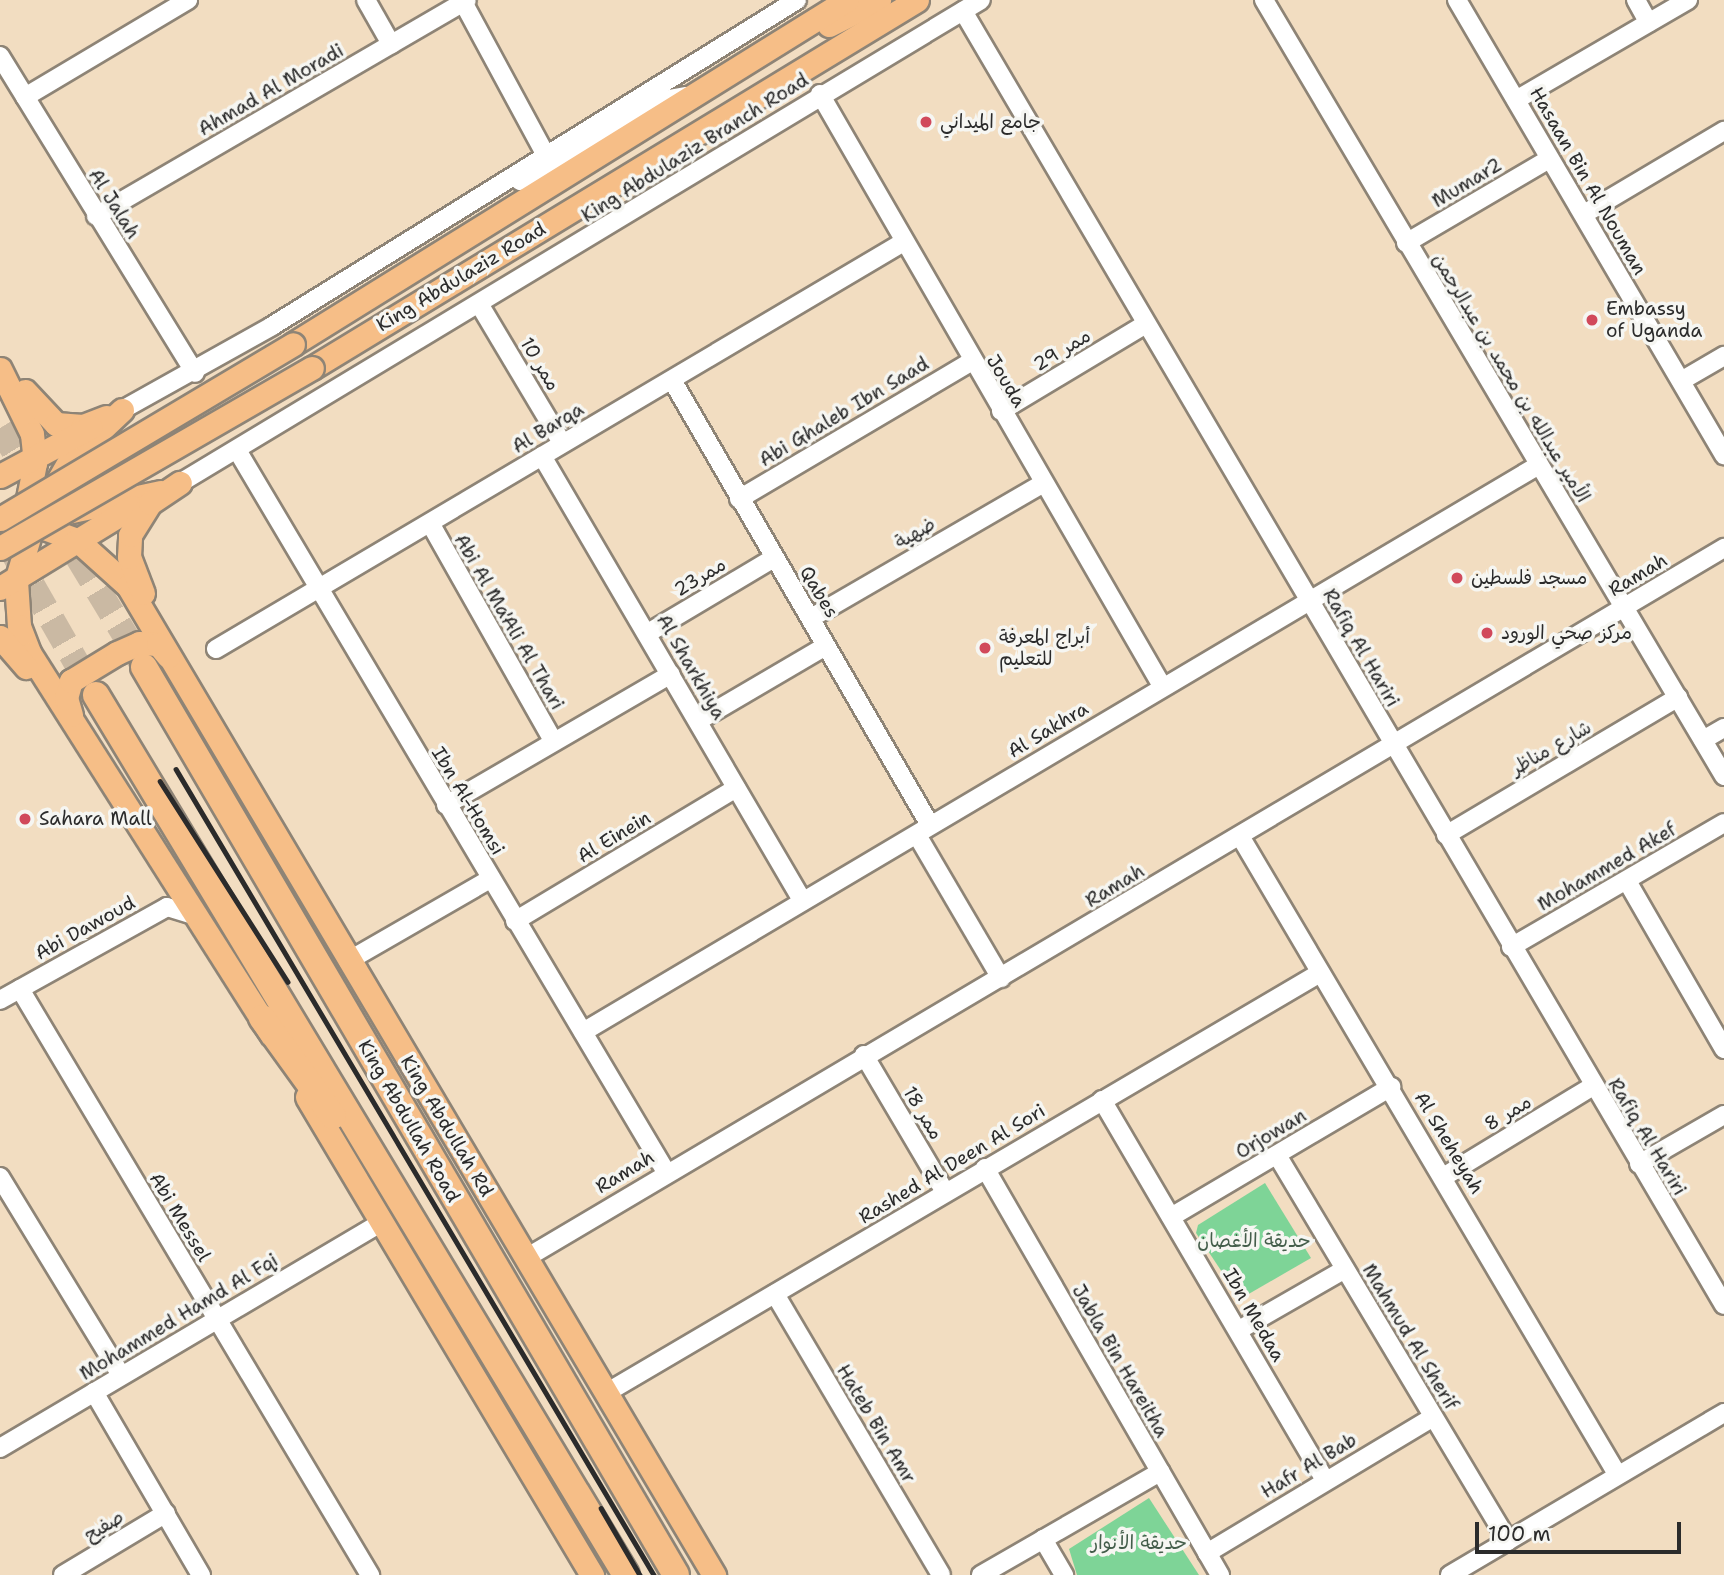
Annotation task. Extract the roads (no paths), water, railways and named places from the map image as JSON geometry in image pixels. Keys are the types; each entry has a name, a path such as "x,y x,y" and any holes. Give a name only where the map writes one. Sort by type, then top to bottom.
{"highway":[{"name":"King Abdullah Road","path":"144,667 676,1575"},
{"path":"96,695 626,1575"},
{"path":"262,1018 443,1268"}],"main road":[{"name":"King Abdulaziz Road","path":"20,520 687,96 847,0"},
{"path":"772,46 879,0"},
{"name":"King Abdulaziz Road","path":"0,548 312,368 917,0"},
{"path":"0,357 57,424 83,426 122,411"},
{"path":"0,369 24,407 33,455 8,584 19,626 30,653 108,780 262,1018 380,1223 592,1575"},
{"path":"0,556 20,520 79,448 122,411"},
{"path":"0,477 33,455 122,411"},
{"path":"122,411 104,442 108,470 121,487 180,484"},
{"path":"8,584 148,498 180,484"},
{"path":"180,484 150,503 130,535 129,557 183,675"},
{"path":"20,520 148,498"},
{"path":"0,506 20,520 78,540 128,586 183,675"},
{"path":"0,637 108,780"},
{"path":"108,780 70,712 71,681 139,643 158,645 183,675"},
{"name":"King Abdullah Rd","path":"183,675 351,965 714,1575"},
{"path":"351,965 477,1237"}],"street":[{"path":"25,97 188,0"},
{"path":"366,0 391,44"},
{"path":"122,411 195,373 544,152 797,0"},
{"name":"King Abdulaziz Branch Road","path":"180,484 481,307 820,93 981,0"},
{"name":"الأمير عبدالله بن محمد بن عبدالرحمن","path":"1265,0 1537,466 1724,776"},
{"name":"Hasaan Bin Al Nouman","path":"1457,0 1724,455"},
{"path":"1636,0 1649,23"},
{"path":"1516,100 1689,0"},
{"path":"465,1 544,152"},
{"name":"Ahmad Al Moradi","path":"96,216 465,1"},
{"name":"Rafiq Al Hariri","path":"963,11 1592,1086 1724,1305"},
{"name":"Al Jalah","path":"0,56 195,373"},
{"name":"Jouda","path":"820,93 902,243 1001,411 1040,485 1162,686"},
{"path":"480,195 515,184 658,101 687,96"},
{"path":"1584,214 1721,139"},
{"name":"Mumar2","path":"1406,243 1549,159"},
{"name":"Al Barqa","path":"216,649 902,243"},
{"name":"ممر 10","path":"481,307 562,443"},
{"name":"ممر 29","path":"1001,411 1146,324"},
{"path":"1681,381 1724,356"},
{"name":"Abi Ghaleb Ibn Saad","path":"739,499 971,362"},
{"name":"Qabes","path":"672,380 739,499 811,618 1001,978"},
{"name":"Ibn Al-Homsi","path":"237,450 317,590 666,1172"},
{"name":"Al Sharkhiya","path":"542,456 802,900"},
{"name":"Al Sakhra","path":"583,1032 1162,686 1537,466"},
{"name":"ضهية","path":"811,618 1040,485"},
{"name":"Abi Al Ma'Ali Al Thari","path":"430,523 552,740"},
{"name":"Ramah","path":"526,1258 666,1172 1393,747 1724,548"},
{"name":"ممر23","path":"648,633 774,558"},
{"path":"698,721 826,646"},
{"path":"446,805 552,740 671,674"},
{"name":"شارع مناظر","path":"1446,835 1678,697"},
{"path":"1703,740 1724,728"},
{"name":"Al Einein","path":"515,921 736,788"},
{"name":"Mohammed Akef","path":"1511,947 1724,823"},
{"name":"Al Sheheyah","path":"1240,836 1320,973 1445,1175 1617,1474"},
{"path":"351,965 490,879"},
{"path":"1627,881 1718,1022 1724,1049"},
{"name":"Abi Dawoud","path":"0,1000 167,907 194,915"},
{"name":"Rashed Al Deen Al Sori","path":"606,1393 985,1167 1320,973"},
{"name":"Abi Messel","path":"20,989 370,1575"},
{"name":"ممر 18","path":"864,1055 946,1192"},
{"name":"ممر 8","path":"1445,1175 1592,1086"},
{"name":"Orjowan","path":"1171,1217 1391,1087"},
{"name":"Ibn Medaa","path":"1102,1100 1325,1480"},
{"path":"1639,1164 1724,1115"},
{"name":"Mahmud Al Sherif","path":"1277,1155 1508,1541"},
{"name":"Jabla Bin Hareitha","path":"985,1167 1220,1575"},
{"path":"0,1177 121,1375"},
{"name":"Mohammed Hamd Al Fqi","path":"0,1448 380,1223"},
{"path":"1239,1330 1345,1269"},
{"name":"Hateb Bin Amr","path":"775,1294 941,1575"},
{"path":"94,1392 201,1575"},
{"path":"1450,1575 1724,1413"},
{"name":"Hafr Al Bab","path":"1207,1553 1433,1417"},
{"path":"981,1575 1160,1472"},
{"name":"صفيح","path":"63,1575 166,1513"},
{"path":"1043,1539 1064,1575"}],"tunnel":[{"path":"0,428 35,485"},
{"path":"58,524 143,665"},
{"path":"13,552 95,695"}],"railway":[{"path":"176,769 654,1575"},
{"path":"160,781 288,982"},
{"path":"601,1508 640,1575"}],"place":[{"name":"جامع الميداني","path":"926,122"},
{"name":"Embassy of Uganda","path":"1592,320"},
{"name":"مسجد فلسطين","path":"1457,578"},
{"name":"مركز صحي الورود","path":"1487,633"},
{"name":"أبراج المعرفة للتعليم","path":"985,648"},
{"name":"Sahara Mall","path":"25,819"}],"park label":[{"name":"حديقة الأغصان","path":"1254,1241"},
{"name":"حديقة الأنوار","path":"1139,1543"}]}
